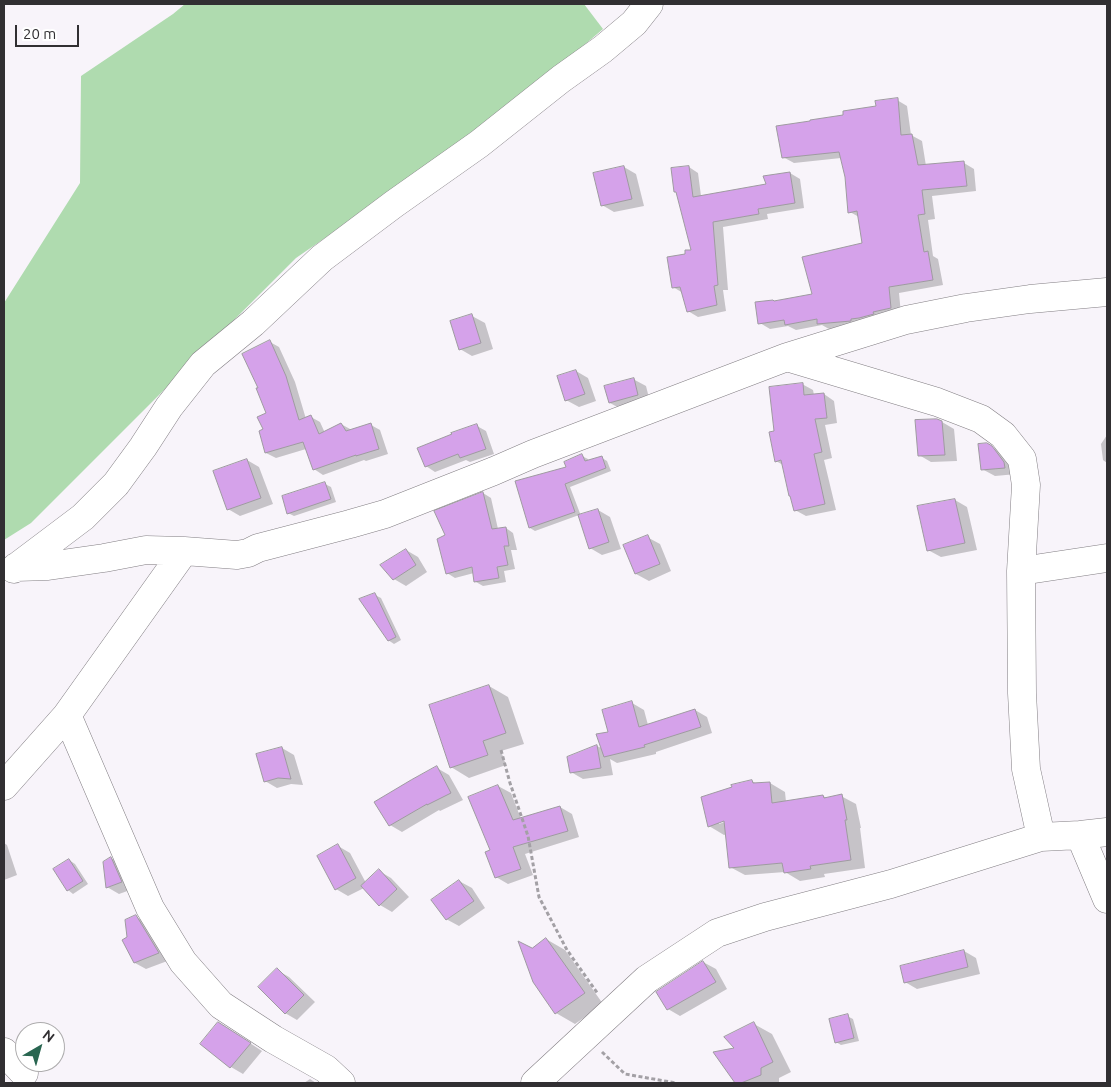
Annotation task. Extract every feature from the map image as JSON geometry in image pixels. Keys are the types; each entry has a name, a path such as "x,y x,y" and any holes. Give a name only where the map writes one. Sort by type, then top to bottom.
{"street":[{"path":"10,570 83,517 116,484 169,407 203,364 253,323 322,258 479,144 561,79 603,49 634,23 649,4"},
{"path":"10,570 104,558 146,550 237,555 248,553 258,548 384,514 787,356 906,320 966,308 1021,300 1107,292"},
{"path":"787,356 981,419 1003,435 1022,459 1026,485 1021,571 1022,693 1026,769 1041,836"},
{"path":"4,786 67,715 184,551"},
{"path":"1021,571 1107,558"},
{"path":"67,715 150,908 183,962 221,1005 273,1039 326,1069 341,1083"},
{"path":"536,1083 647,979 716,933 765,917 891,884 1041,836 1107,832"},
{"path":"1080,835 1107,899"},
{"path":"4,1052 24,1073"}],"path":[{"path":"502,750 510,783 528,836 539,897 567,950 611,1012"},
{"path":"586,1036 625,1074 676,1083"}],"green space":[{"path":"185,4 584,4 603,29 480,134 406,182 296,258 31,523 4,540 4,303 80,183 81,76"}],"building":[{"path":"898,98 901,135 912,134 918,165 964,161 967,186 922,190 925,214 918,215 924,252 928,251 933,280 889,287 891,308 851,319 851,321 817,324 817,319 785,325 784,320 758,324 755,302 774,301 812,294 802,257 862,243 857,211 848,213 845,177 839,152 782,158 776,126 843,115 843,111 876,106 875,101"},
{"path":"624,166 632,199 601,206 593,173"},
{"path":"689,166 693,197 766,184 763,176 790,172 795,203 758,209 759,214 713,222 718,285 714,286 717,305 687,312 680,287 672,288 667,257 685,254 685,250 691,250 676,192 674,192 671,168"},
{"path":"472,314 481,343 459,350 450,321"},
{"path":"270,340 286,376 299,420 311,415 319,434 341,423 346,431 371,423 379,449 313,470 303,442 265,453 259,431 263,429 257,417 266,413 256,388 258,388 242,354"},
{"path":"576,370 585,394 565,401 557,376"},
{"path":"634,378 638,395 609,403 604,386"},
{"path":"803,383 804,395 824,393 827,418 815,419 822,452 814,454 825,504 794,511 781,460 775,462 769,432 774,431 769,387"},
{"path":"937,419 942,421 945,455 918,456 915,420"},
{"path":"477,424 486,449 460,458 458,454 425,467 417,448"},
{"path":"987,443 992,446 1004,462 1005,468 981,470 978,444"},
{"path":"582,454 585,461 602,456 606,468 565,484 575,512 529,528 515,481 566,467 564,462"},
{"path":"247,459 261,498 227,510 213,471"},
{"path":"325,482 331,499 287,514 282,496"},
{"path":"483,492 492,529 506,527 509,546 504,546 508,565 497,567 499,578 474,582 472,567 446,574 437,539 445,535 434,511"},
{"path":"955,499 965,543 927,551 917,506"},
{"path":"598,509 609,542 589,549 578,515"},
{"path":"648,535 660,564 635,574 623,545"},
{"path":"406,549 416,565 393,580 380,565"},
{"path":"375,593 396,637 388,641 359,599"},
{"path":"489,685 506,733 483,741 488,755 450,768 429,705"},
{"path":"632,701 639,727 695,709 701,727 644,745 645,747 604,757 596,734 608,732 602,710"},
{"path":"597,745 601,768 570,773 567,757"},
{"path":"282,747 291,779 278,778 264,782 256,754"},
{"path":"437,766 451,793 427,804 389,826 374,802"},
{"path":"752,780 753,783 770,782 772,803 823,795 824,798 842,794 851,860 810,866 811,869 784,873 782,863 729,868 724,821 708,827 701,797 732,787 731,785"},
{"path":"498,785 513,820 560,806 568,831 513,847 521,869 495,878 485,852 490,850 468,797"},
{"path":"338,844 356,878 335,890 317,856"},
{"path":"111,857 122,882 106,888 103,862"},
{"path":"69,859 83,881 67,891 53,869"},
{"path":"379,869 397,889 379,906 361,886"},
{"path":"459,880 474,901 446,920 431,900"},
{"path":"136,915 159,953 134,963 122,940 127,937 125,920"},
{"path":"546,938 585,993 555,1014 533,982 518,941 532,948"},
{"path":"964,950 968,967 904,983 900,966"},
{"path":"703,961 716,982 667,1010 656,992"},
{"path":"277,968 304,995 285,1014 258,987"},
{"path":"848,1014 854,1038 835,1043 829,1019"},
{"path":"218,1022 251,1043 230,1068 200,1044"},
{"path":"754,1022 773,1062 761,1068 761,1075 741,1083 735,1083 713,1052 734,1048 724,1037"}]}
